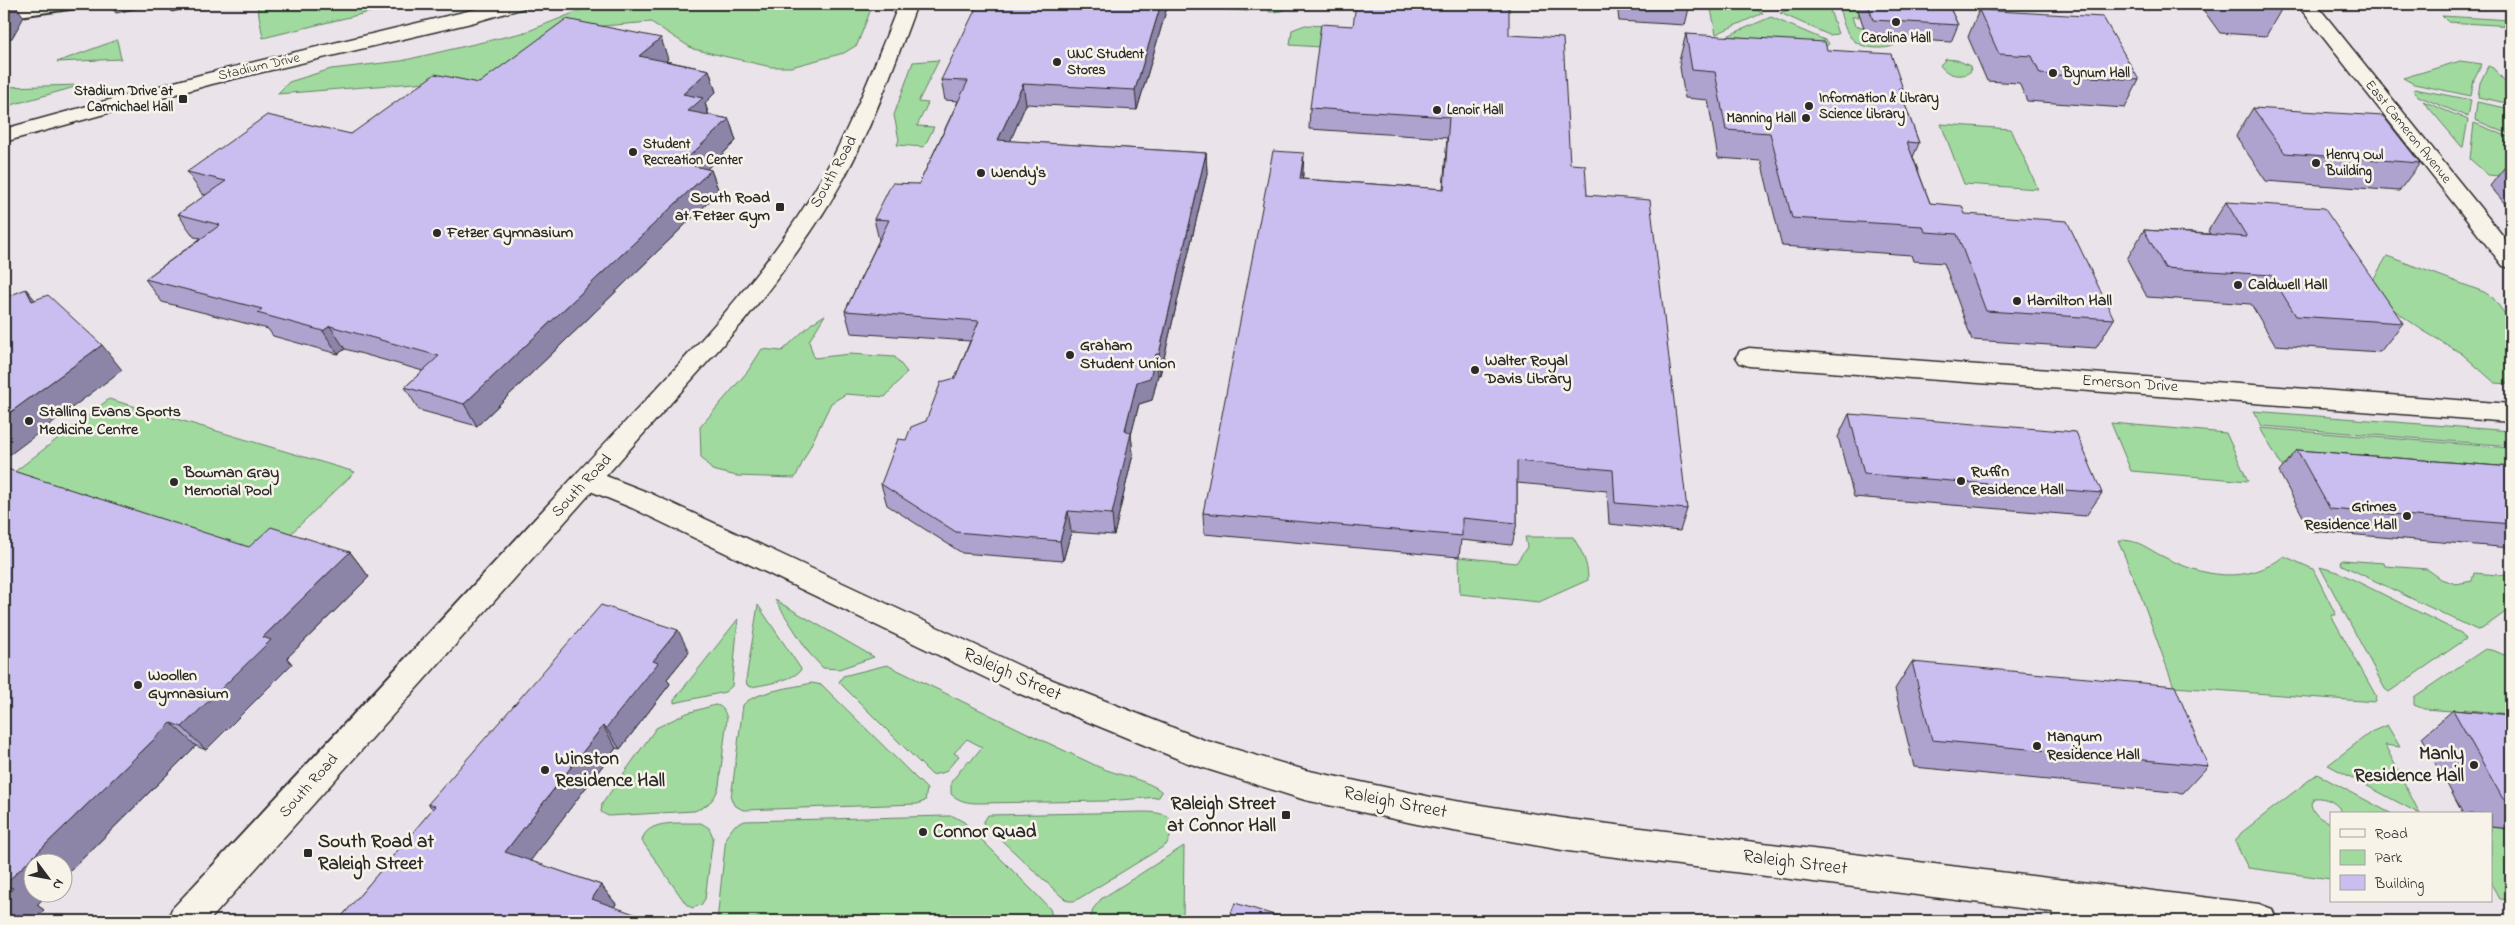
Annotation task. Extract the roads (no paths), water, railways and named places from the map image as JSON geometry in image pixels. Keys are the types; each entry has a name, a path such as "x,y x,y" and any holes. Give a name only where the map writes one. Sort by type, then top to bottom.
{"street":[{"path":"4,13 70,4"},
{"name":"Stadium Drive","path":"4,136 207,79 471,17 517,4"},
{"name":"South Road","path":"185,921 736,315 784,253 818,203 848,151 908,4"},
{"name":"East Cameron Avenue","path":"2306,4 2511,261"},
{"name":"Emerson Drive","path":"1749,357 2511,413"},
{"name":"Raleigh Street","path":"588,479 642,501 1024,682 1200,753 1305,785 1431,812 1568,835 2070,909 2259,921"}],"place":[{"name":"Carolina Hall","path":"1896,22"},
{"name":"UNC Student Stores","path":"1057,62"},
{"name":"Bynum Hall","path":"2053,73"},
{"name":"Stadium Drive at Carmichael Hall","path":"183,99"},
{"name":"Information & Library Science Library","path":"1809,106"},
{"name":"Lenoir Hall","path":"1437,110"},
{"name":"Manning Hall","path":"1806,118"},
{"name":"Student Recreation Center","path":"633,152"},
{"name":"Henry Owl Building","path":"2316,163"},
{"name":"Wendy's","path":"981,173"},
{"name":"South Road at Fetzer Gym","path":"780,207"},
{"name":"Fetzer Gymnasium","path":"437,233"},
{"name":"Caldwell Hall","path":"2238,285"},
{"name":"Hamilton Hall","path":"2017,301"},
{"name":"Graham Student Union","path":"1070,355"},
{"name":"Walter Royal Davis Library","path":"1475,370"},
{"name":"Stalling Evans Sports Medicine Centre","path":"29,421"},
{"name":"Ruffin Residence Hall","path":"1961,481"},
{"name":"Bowman Gray Memorial Pool","path":"174,482"},
{"name":"Grimes Residence Hall","path":"2407,516"},
{"name":"Woollen Gymnasium","path":"138,685"},
{"name":"Mangum Residence Hall","path":"2037,746"},
{"name":"Manly Residence Hall","path":"2474,765"},
{"name":"Winston Residence Hall","path":"545,770"},
{"name":"Raleigh Street at Connor Hall","path":"1286,815"},
{"name":"Connor Quad","path":"923,832"},
{"name":"South Road at Raleigh Street","path":"308,853"}]}
